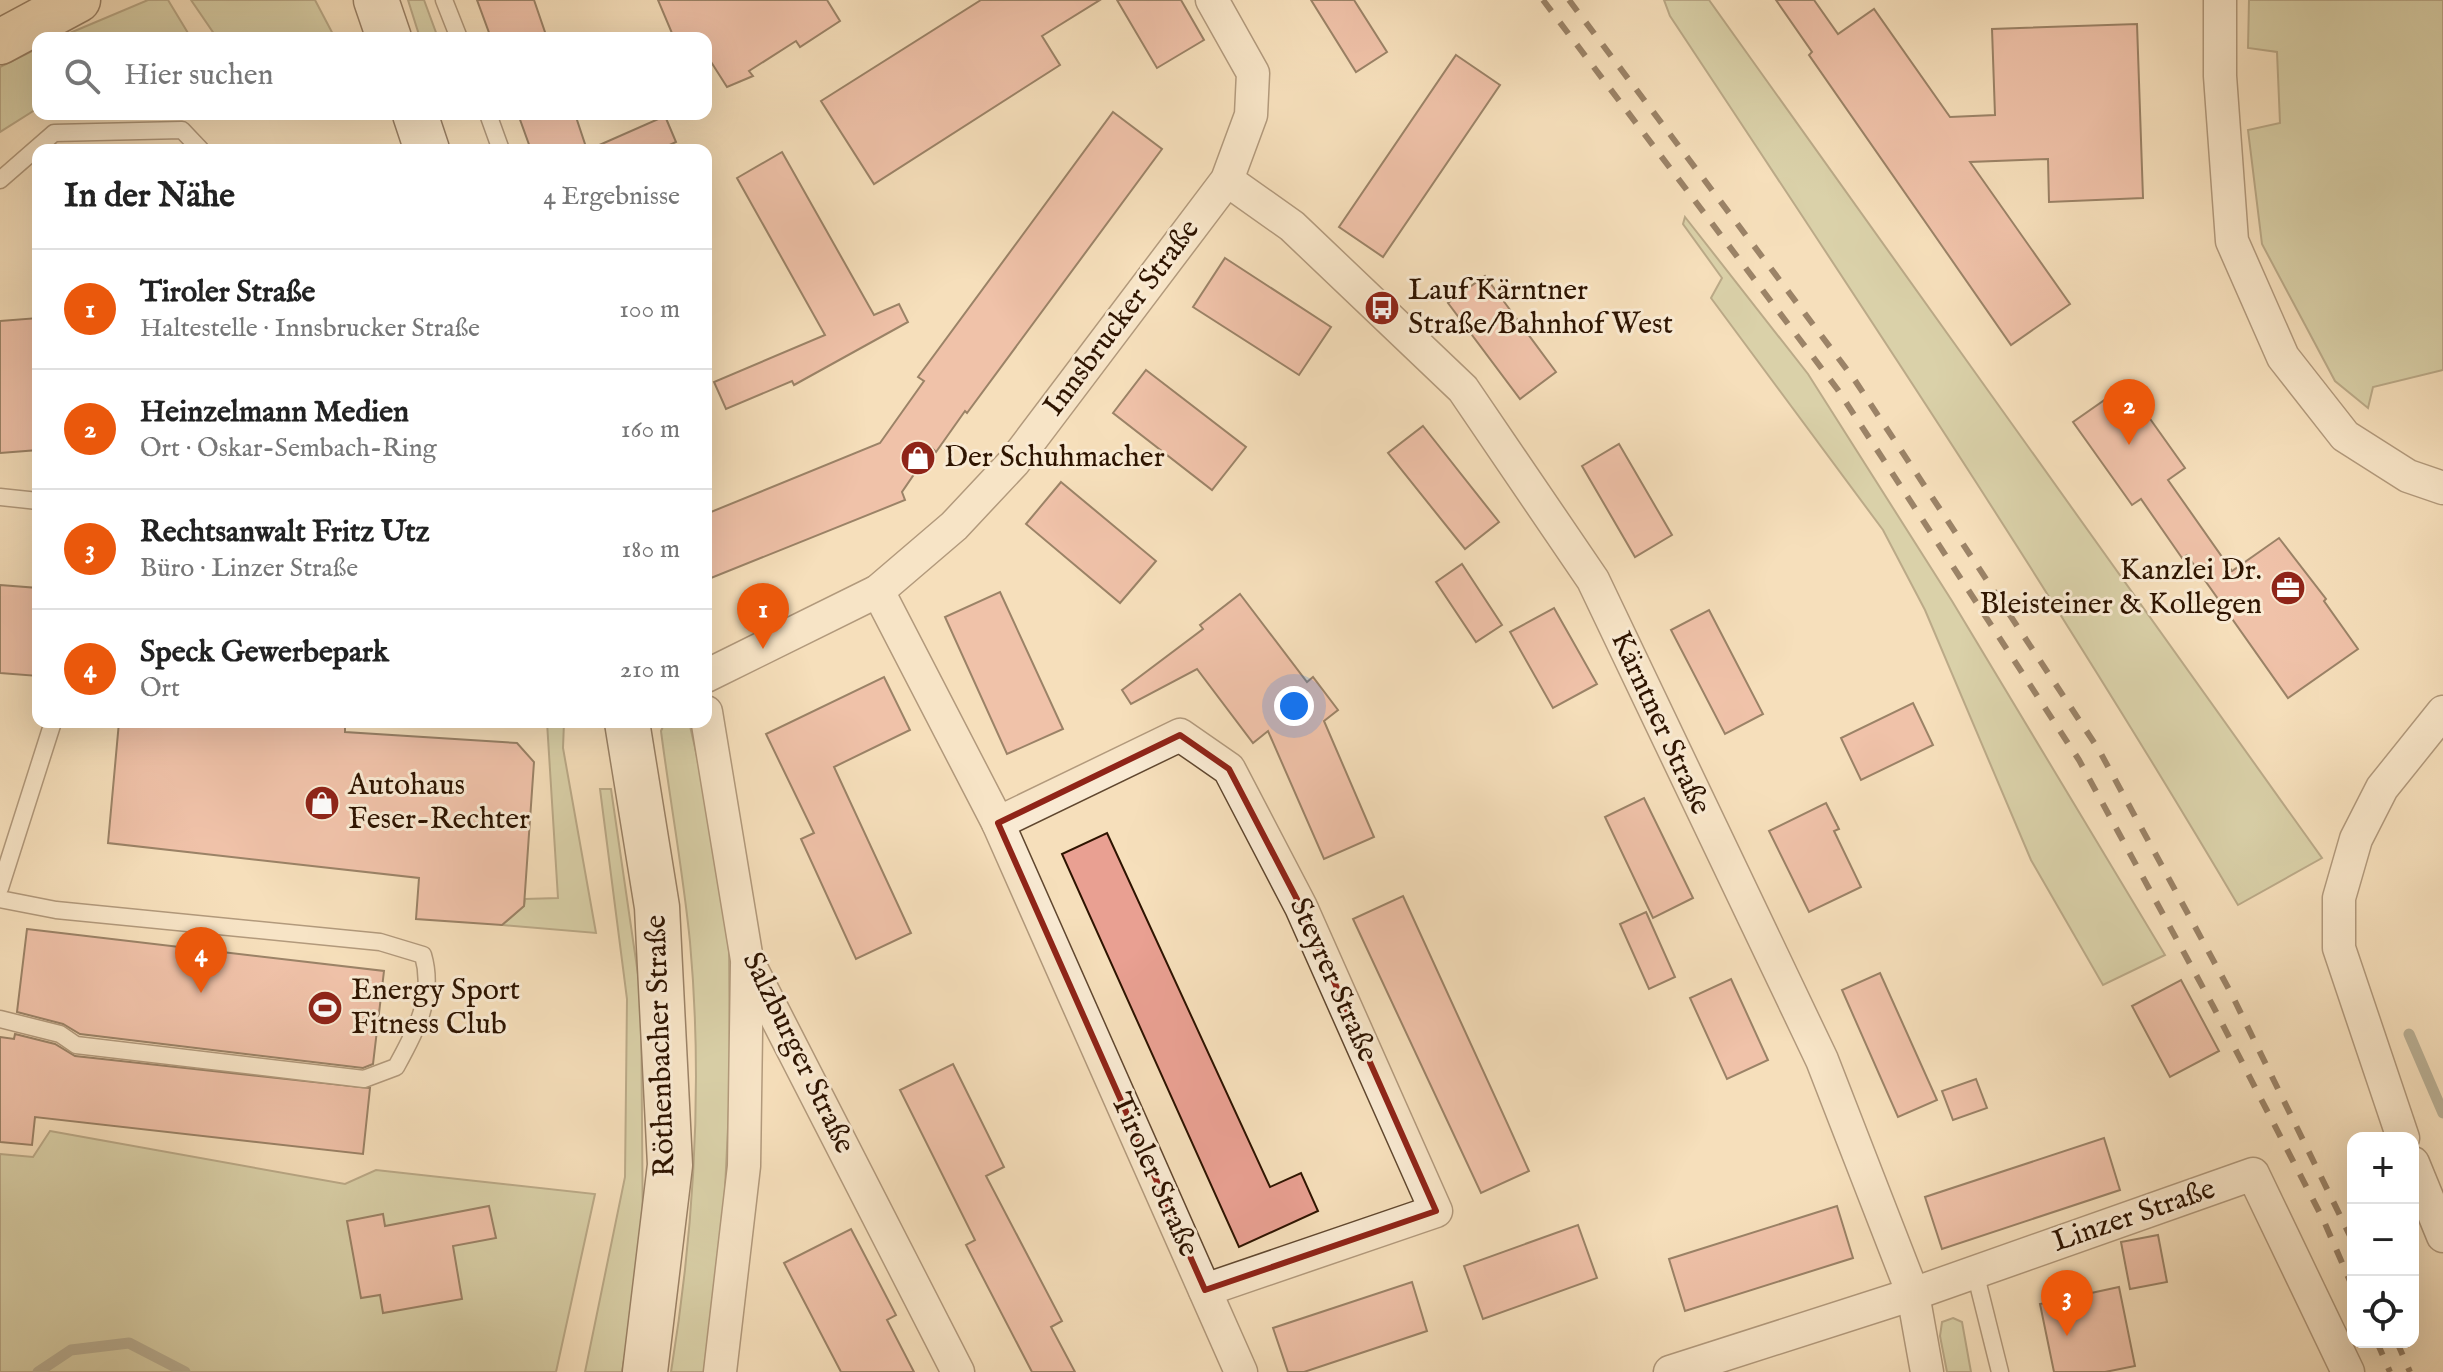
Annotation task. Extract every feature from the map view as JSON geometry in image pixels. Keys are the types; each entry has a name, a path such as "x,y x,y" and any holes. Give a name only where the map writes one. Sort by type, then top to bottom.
{"main road":[{"path":"0,42 78,0"},
{"path":"376,0 387,32"},
{"path":"417,120 425,144"},
{"name":"Röthenbacher Straße","path":"628,728 657,907 670,1165 645,1372"}],"street":[{"name":"Innsbrucker Straße","path":"712,673 878,591 954,526 1014,462 1227,180 1251,115 1253,73 1212,0"},
{"path":"2220,0 2220,76 2232,241 2283,357 2345,436 2408,476 2443,488"},
{"name":"Kärntner Straße","path":"1227,180 1292,226 1463,389 1593,580 1822,1060 1913,1294 1927,1372"},
{"name":"Tiroler Straße","path":"878,591 998,823 1241,1372"},
{"path":"2401,1132 2339,948 2339,898 2356,839 2382,788 2443,712"},
{"name":"Salzburger Straße","path":"709,728 747,960 958,1372"},
{"name":"Steyrer Straße","path":"998,823 1180,735 1229,769 1301,907 1436,1211 1205,1290"},
{"path":"720,1372 744,1166 747,960"},
{"name":"Linzer Straße","path":"1670,1372 1913,1294 2253,1174 2348,1372"},
{"path":"2419,1178 2443,1236"}],"lane":[{"path":"444,0 457,32"},
{"path":"490,120 499,144"},
{"path":"41,144 54,133 182,130 195,144"},
{"path":"0,180 32,152"},
{"path":"0,497 32,500"},
{"path":"0,888 51,728"},
{"path":"0,899 56,910 380,942 423,955 429,974 421,1022 396,1067 364,1079 76,1045 60,1034 0,1019"},
{"path":"1975,1272 2000,1372"}],"highlighted area":[{"path":"1180,735 1229,769 1301,907 1436,1211 1205,1290 998,823"}],"green space":[{"path":"148,0 168,0 187,32 72,32"},
{"path":"191,0 315,0 332,32 213,32"},
{"path":"408,0 424,0 436,32 418,32"},
{"path":"1664,0 1709,0 2322,858 2238,905 2031,568 1670,16"},
{"path":"2249,0 2443,0 2443,370 2373,387 2368,408 2335,381 2262,244 2248,130 2280,123 2277,52 2248,48"},
{"path":"32,51 32,112 0,132 0,67"},
{"path":"1685,217 1808,374 1952,601 2165,955 2103,985 2031,860 1925,610 1883,530 1711,298 1722,278 1683,224"},
{"path":"547,728 564,728 563,748 596,933 502,925 524,906 525,899 558,898"},
{"path":"662,728 690,728 709,808 729,950 730,1086 720,1292 708,1372 671,1372 691,1211 696,1050 690,942"},
{"path":"600,789 611,789 641,995 643,1249 622,1372 585,1372 625,1177 627,999"},
{"path":"50,1131 345,1184 376,1170 595,1194 556,1372 0,1372 0,1154 33,1157"},
{"path":"1953,1318 1962,1322 1971,1372 1947,1372 1940,1336 1942,1322"}],"building":[{"path":"477,0 534,0 545,32 489,32"},
{"path":"658,0 827,0 840,21 800,47 796,41 749,71 753,76 727,87 712,63 712,32 671,32"},
{"path":"981,0 1100,0 1042,36 1060,65 874,184 821,101"},
{"path":"1117,0 1181,0 1204,40 1157,68"},
{"path":"1311,0 1354,0 1387,52 1356,72"},
{"path":"1776,0 1814,0 1838,34 1874,9 1950,117 1995,115 1992,29 2137,24 2143,198 2049,202 2048,159 1970,162 2070,304 2011,345 1809,55 1812,52"},
{"path":"1456,55 1500,85 1383,257 1339,227"},
{"path":"1113,112 1162,149 967,413 965,411 936,452 932,448 902,492 905,500 712,578 712,512 880,443 924,381 918,377"},
{"path":"520,120 577,120 585,144 529,144"},
{"path":"656,120 667,120 676,142 672,144 602,144"},
{"path":"782,152 874,315 899,304 908,322 794,385 792,381 726,409 714,382 825,335 737,178"},
{"path":"1225,258 1331,327 1299,375 1193,307"},
{"path":"1485,276 1556,372 1520,399 1448,303"},
{"path":"32,318 32,450 0,453 0,321"},
{"path":"1146,370 1246,447 1212,490 1113,413"},
{"path":"2126,385 2185,468 2168,480 2232,571 2279,538 2326,599 2324,601 2358,649 2288,698 2187,555 2182,558 2141,499 2132,505 2073,422"},
{"path":"1423,426 1499,522 1465,549 1388,453"},
{"path":"1619,444 1672,535 1635,557 1582,466"},
{"path":"1061,482 1156,561 1120,603 1026,524"},
{"path":"1462,564 1502,625 1476,642 1436,582"},
{"path":"0,585 32,588 32,676 0,673"},
{"path":"1000,592 1063,729 1007,754 945,617"},
{"path":"1240,594 1307,682 1313,677 1338,710 1324,721 1374,837 1324,859 1268,731 1253,743 1197,669 1131,704 1122,690 1203,629 1200,625"},
{"path":"1554,608 1597,684 1553,708 1510,632"},
{"path":"1709,610 1763,714 1725,734 1671,630"},
{"path":"884,677 910,730 834,767 911,933 856,959 801,839 814,833 766,734"},
{"path":"1913,703 1933,745 1861,780 1841,738"},
{"name":"Autohaus Feser-Rechter","path":"118,728 345,728 345,732 517,743 534,762 524,906 502,925 416,919 419,878 108,843"},
{"path":"1644,798 1693,898 1653,918 1605,817"},
{"path":"1826,803 1839,829 1834,831 1861,887 1809,912 1769,831"},
{"path":"1107,833 1270,1187 1301,1173 1318,1211 1239,1247 1062,854"},
{"path":"1403,896 1529,1171 1481,1193 1353,919"},
{"path":"1646,912 1675,977 1649,989 1620,924"},
{"path":"27,929 384,971 373,1064 363,1068 80,1034 63,1024 17,1012"},
{"path":"1880,973 1937,1100 1898,1117 1842,990"},
{"path":"1731,979 1768,1060 1727,1079 1690,998"},
{"path":"2181,980 2219,1051 2170,1077 2132,1006"},
{"path":"15,1034 55,1044 75,1056 370,1088 363,1154 35,1117 32,1145 0,1142 0,1037 14,1039"},
{"path":"953,1064 1004,1167 986,1176 1062,1321 1051,1327 1075,1372 1032,1372 966,1245 975,1240 900,1090"},
{"path":"1976,1079 1987,1108 1953,1120 1942,1091"},
{"path":"2104,1138 2120,1190 1942,1249 1925,1197"},
{"path":"489,1206 496,1238 453,1246 462,1299 383,1313 380,1295 361,1298 347,1221 383,1214 385,1226"},
{"path":"1837,1206 1853,1258 1685,1311 1669,1259"},
{"path":"1578,1225 1597,1278 1483,1319 1464,1266"},
{"path":"851,1229 896,1315 887,1320 914,1372 841,1372 784,1263"},
{"path":"2158,1235 2167,1282 2130,1289 2121,1242"},
{"path":"1412,1282 1427,1331 1304,1372 1288,1372 1273,1328"},
{"path":"2119,1287 2135,1366 2105,1372 2054,1372 2040,1304"}],"waterway":[{"path":"2409,1034 2443,1113"},
{"path":"38,1372 71,1350 129,1343 185,1372"}],"railway":[{"path":"1543,0 1838,390 2079,760 2213,1006 2323,1219 2348,1276"},
{"path":"1569,0 1854,379 2099,750 2231,993 2347,1230"},
{"path":"2380,1348 2390,1372"},
{"path":"2400,1348 2410,1372"}],"place":[{"name":"Lauf Kärntner Straße/Bahnhof West","path":"1382,308"},
{"name":"Heinzelmann Medien","path":"2129,445"},
{"name":"Der Schuhmacher","path":"918,458"},
{"name":"Kanzlei Dr. Bleisteiner & Kollegen","path":"2288,588"},
{"name":"Tiroler Straße","path":"763,649"},
{"name":"Autohaus Feser-Rechter","path":"322,803"},
{"name":"Speck Gewerbepark","path":"201,993"},
{"name":"Energy Sport Fitness Club","path":"325,1008"},
{"name":"Rechtsanwalt Fritz Utz","path":"2067,1336"}]}
